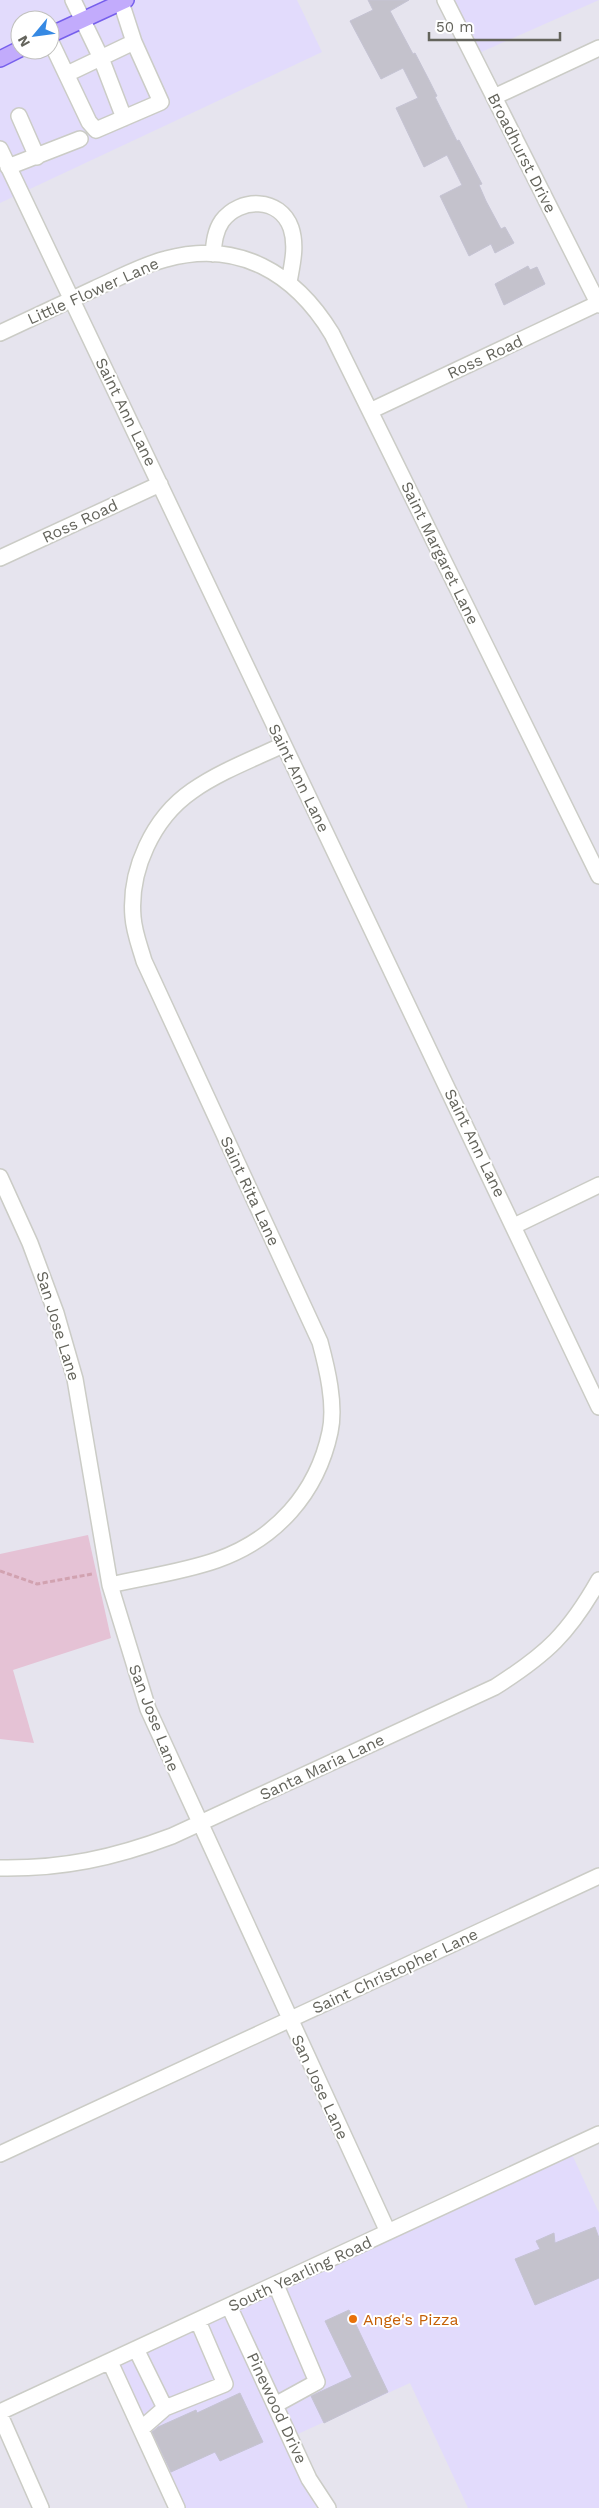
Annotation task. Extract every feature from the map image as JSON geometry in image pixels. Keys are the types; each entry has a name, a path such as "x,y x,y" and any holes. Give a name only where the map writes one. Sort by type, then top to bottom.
{"main road":[{"path":"60,30 124,1"}],"street":[{"path":"73,0 100,58 124,118"},
{"name":"Broadhurst Drive","path":"445,0 599,304"},
{"path":"60,60 89,122 96,130 161,102 134,42 124,1"},
{"path":"67,74 134,42"},
{"path":"494,97 599,48"},
{"path":"19,116 37,157"},
{"path":"8,167 80,139"},
{"name":"Saint Ann Lane","path":"0,149 599,1407"},
{"path":"213,254 217,230 228,215 244,204 253,202 271,206 288,220 292,230 294,252 289,282"},
{"name":"Little Flower Lane","path":"0,333 71,299 166,258 193,254 213,254 247,259"},
{"name":"Saint Margaret Lane","path":"247,259 289,282 313,305 323,320 370,410 599,876"},
{"name":"Ross Road","path":"370,410 599,304"},
{"name":"Ross Road","path":"0,558 160,484"},
{"name":"Saint Rita Lane","path":"109,1578 217,1560 242,1548 268,1532 292,1512 305,1494 315,1475 331,1431 328,1373 320,1342 144,961 133,916 139,866 147,844 175,804 211,780 283,745"},
{"name":"San Jose Lane","path":"0,1177 30,1243 56,1313 75,1379 109,1578 148,1708 199,1824 388,2232"},
{"path":"514,1226 599,1185"},
{"name":"Santa Maria Lane","path":"0,1868 81,1864 128,1852 199,1824 496,1687 527,1667 557,1641 580,1613 599,1580"},
{"name":"Saint Christopher Lane","path":"0,2154 599,1876"},
{"name":"South Yearling Road","path":"0,2414 599,2134"},
{"path":"275,2405 317,2382 276,2285"},
{"name":"Pinewood Drive","path":"229,2306 309,2479 328,2508"},
{"path":"141,2429 165,2408 225,2384 198,2321"},
{"path":"136,2349 165,2408"},
{"path":"110,2362 177,2508"},
{"path":"0,2414 41,2508"}],"path":[{"path":"0,1570 37,1584 109,1578"}],"shaded area":[{"path":"0,0 297,0 322,52 0,203"},
{"path":"442,0 599,0 470,57"},
{"path":"88,1535 111,1638 13,1670 34,1743 0,1739 0,1554"},
{"path":"569,2148 599,2213 599,2508 468,2508 410,2383 289,2438 320,2506 316,2508 178,2508 110,2362"}],"building":[{"path":"368,0 409,0 390,11 413,54 415,53 457,141 459,140 482,184 479,185 486,201 501,229 505,227 514,243 495,253 491,244 469,256 440,196 462,185 447,155 424,167 396,108 418,98 403,68 381,79 350,21 373,10"},
{"path":"528,266 530,270 537,267 545,284 504,305 495,284"},
{"path":"595,2227 599,2238 599,2278 535,2305 515,2259 540,2249 536,2241 554,2233 555,2243"},
{"path":"349,2310 388,2392 324,2423 311,2396 352,2377 325,2321"},
{"path":"240,2393 263,2442 220,2461 215,2452 171,2472 152,2432 158,2427 196,2410 197,2413"}],"place":[{"name":"Ange's Pizza","path":"353,2319"}]}
